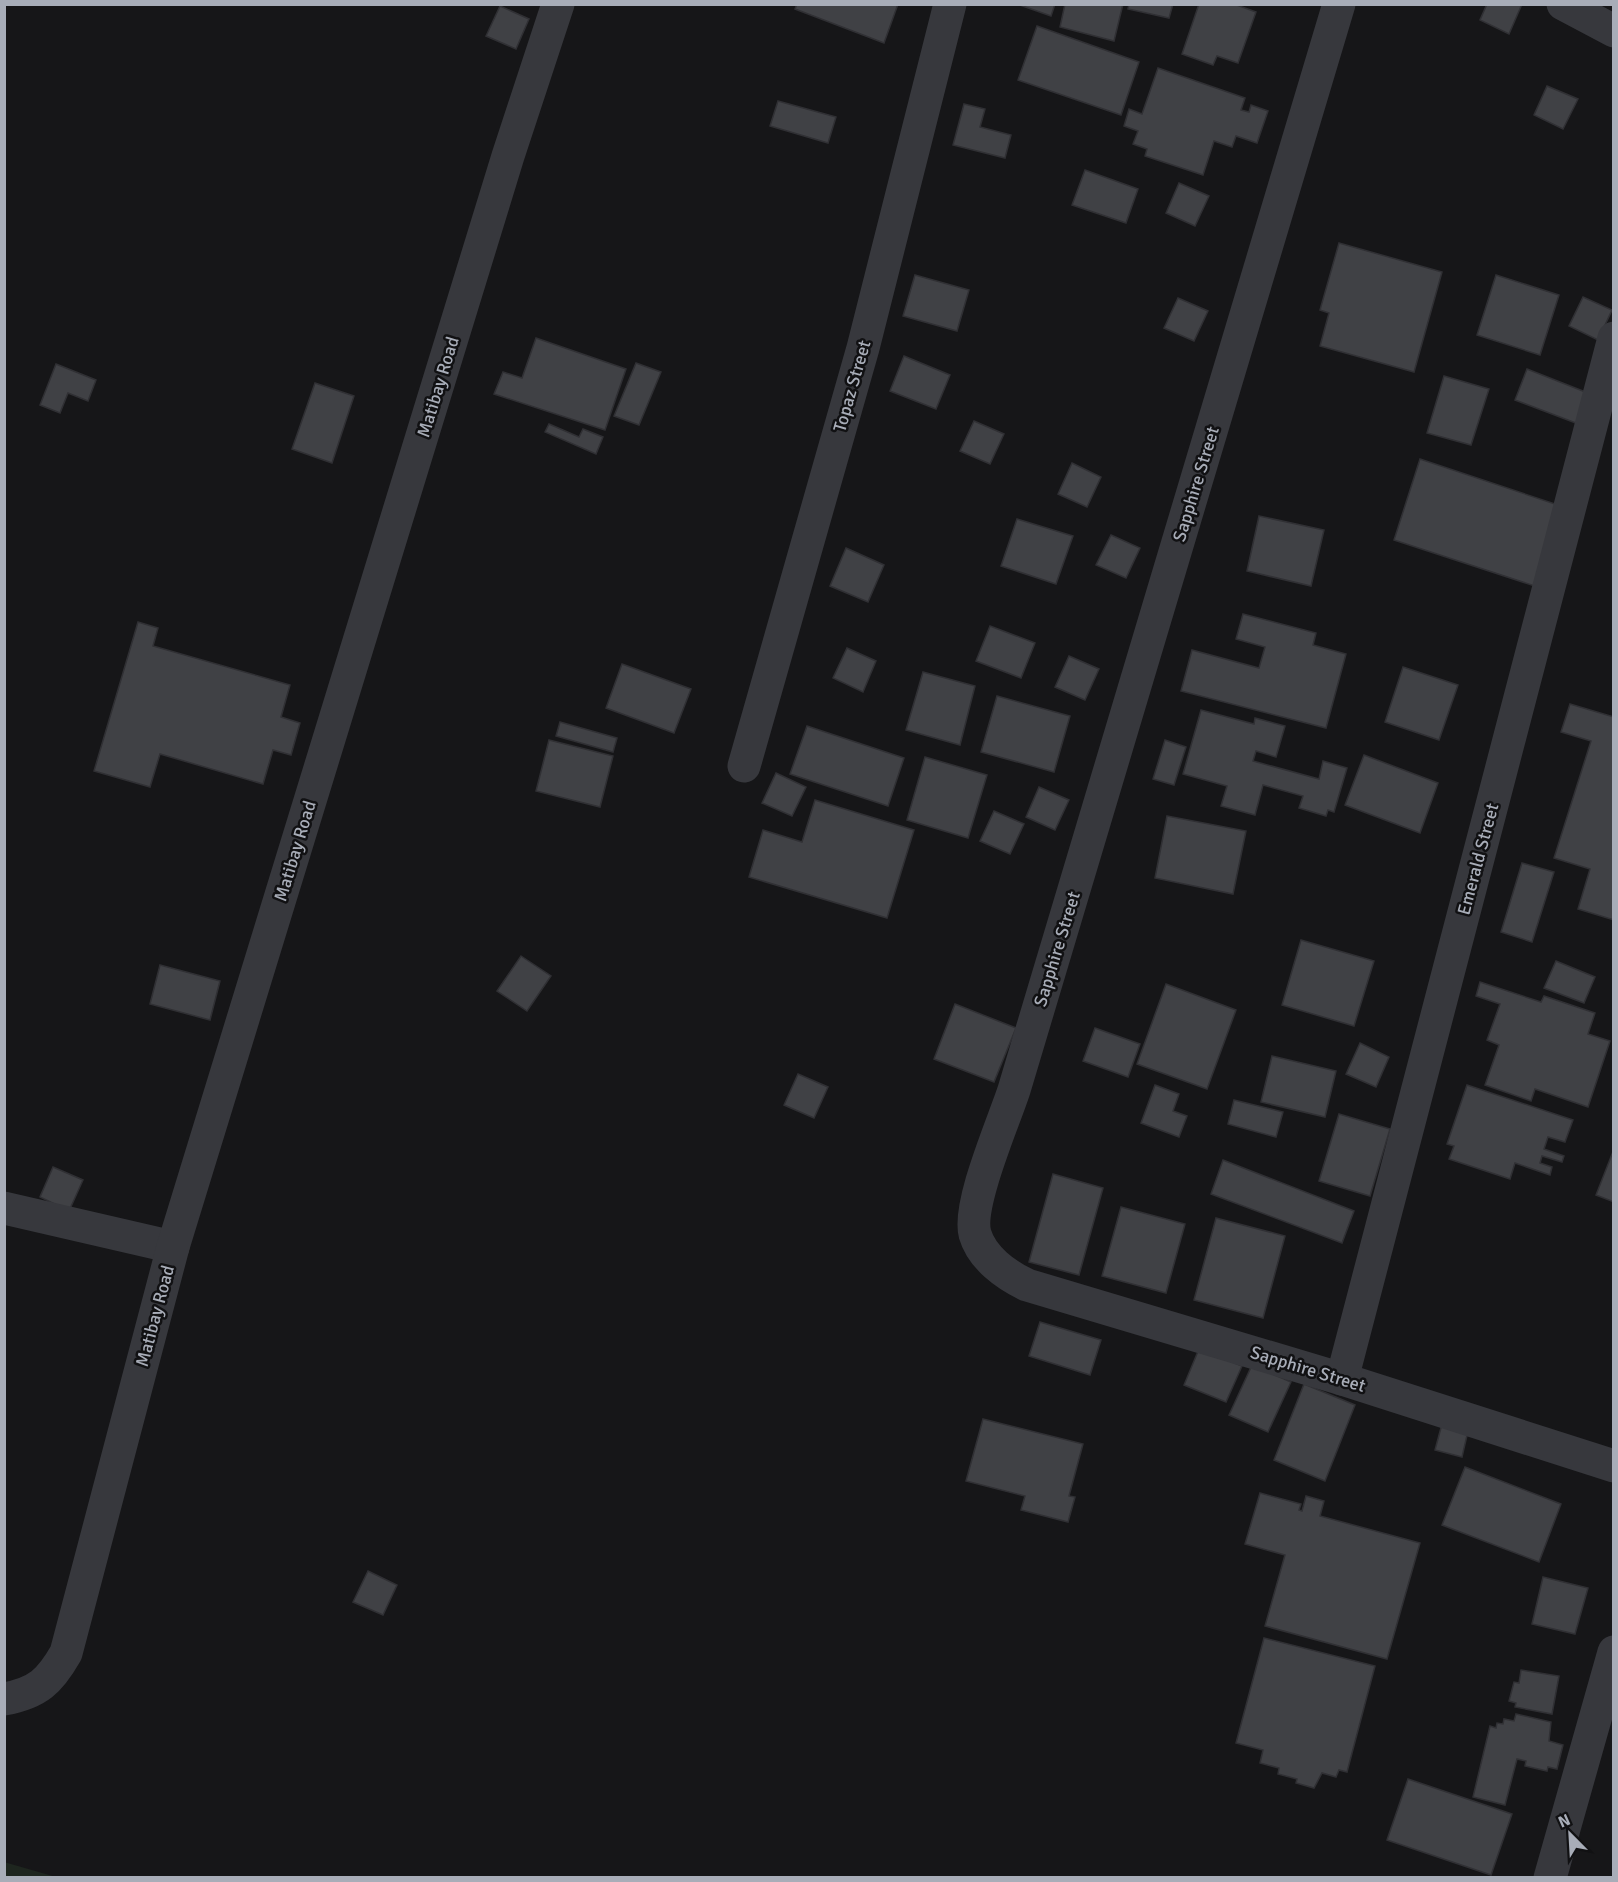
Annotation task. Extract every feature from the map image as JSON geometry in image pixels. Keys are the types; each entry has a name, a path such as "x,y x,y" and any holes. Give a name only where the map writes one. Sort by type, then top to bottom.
{"street":[{"name":"Matibay Road","path":"18,1695 52,1676 66,1653 173,1247 507,156 558,4"},
{"name":"Topaz Street","path":"744,765 863,348 950,4"},
{"name":"Sapphire Street","path":"1339,4 1021,1067 974,1214 975,1234 986,1254 1007,1275 1027,1285 1342,1379 1614,1466"},
{"path":"1563,4 1614,31"},
{"name":"Emerald Street","path":"1342,1379 1614,338"},
{"path":"4,1208 173,1247"},
{"path":"1550,1878 1614,1652"}],"shaded area":[{"path":"4,1862 56,1877 5,1877"}],"building":[{"path":"797,4 898,4 884,43 795,9"},
{"path":"1017,4 1055,4 1051,16"},
{"path":"1065,4 1123,4 1114,41 1060,27"},
{"path":"1129,4 1173,4 1169,18 1128,9"},
{"path":"1199,4 1234,4 1256,12 1238,63 1217,56 1213,65 1182,54"},
{"path":"1487,4 1522,4 1509,34 1480,20"},
{"path":"500,6 529,19 516,49 486,36"},
{"path":"1037,26 1139,62 1121,115 1018,80"},
{"path":"1158,68 1245,98 1241,110 1249,112 1251,105 1268,111 1257,143 1236,136 1232,147 1214,141 1203,175 1145,156 1147,149 1133,144 1138,131 1124,126 1129,109 1142,114"},
{"path":"1547,86 1578,99 1563,129 1534,115"},
{"path":"778,101 836,117 828,143 770,126"},
{"path":"964,104 985,109 980,127 1011,135 1005,158 953,145"},
{"path":"1085,170 1138,189 1126,223 1072,205"},
{"path":"1179,183 1209,196 1195,226 1166,213"},
{"path":"1339,243 1442,272 1414,372 1320,346 1329,313 1320,310"},
{"path":"915,275 969,290 957,331 903,316"},
{"path":"1496,275 1559,295 1540,355 1477,335"},
{"path":"1583,297 1612,310 1598,340 1569,326"},
{"path":"1178,298 1208,311 1194,341 1164,328"},
{"path":"536,338 626,369 605,430 494,394 503,372 522,378"},
{"path":"904,356 950,375 936,409 890,391"},
{"path":"636,363 661,372 639,425 614,416"},
{"path":"56,364 96,380 88,401 68,393 60,413 40,405"},
{"path":"1527,369 1593,395 1581,425 1515,400"},
{"path":"1444,376 1489,389 1471,445 1427,433"},
{"path":"315,383 354,396 332,463 292,449"},
{"path":"974,421 1004,434 990,464 960,451"},
{"path":"549,424 579,437 583,429 603,437 596,454 545,432"},
{"path":"1420,459 1567,508 1541,588 1394,540"},
{"path":"1072,463 1101,477 1087,507 1058,494"},
{"path":"1259,516 1324,530 1311,586 1247,571"},
{"path":"1017,519 1073,536 1056,584 1001,566"},
{"path":"1111,535 1140,548 1126,578 1096,565"},
{"path":"846,548 884,565 868,602 830,586"},
{"path":"1243,614 1316,633 1313,645 1346,654 1326,728 1181,691 1192,650 1259,668 1265,647 1236,639"},
{"path":"138,622 158,628 153,646 290,685 281,717 300,723 291,755 273,750 263,784 160,754 150,787 94,771"},
{"path":"990,626 1035,643 1021,678 976,661"},
{"path":"847,648 876,661 863,692 833,678"},
{"path":"1069,656 1099,669 1085,700 1055,687"},
{"path":"622,664 691,689 674,733 606,708"},
{"path":"1403,667 1458,685 1439,740 1385,722"},
{"path":"923,672 975,686 960,745 906,730"},
{"path":"997,696 1070,716 1054,772 981,752"},
{"path":"1570,704 1614,717 1614,920 1578,909 1590,869 1554,858 1591,741 1561,732"},
{"path":"1201,710 1254,724 1255,718 1285,726 1276,757 1256,751 1253,761 1319,779 1323,761 1347,768 1334,812 1328,810 1326,816 1299,808 1303,796 1263,785 1255,815 1221,806 1227,786 1183,774"},
{"path":"560,722 617,738 613,752 556,736"},
{"path":"807,726 904,758 888,806 790,774"},
{"path":"549,740 613,756 600,807 536,791"},
{"path":"1165,740 1186,747 1174,785 1153,779"},
{"path":"1364,755 1438,783 1420,833 1345,805"},
{"path":"925,757 987,775 968,838 907,820"},
{"path":"776,773 806,787 792,816 762,803"},
{"path":"1039,787 1069,800 1055,830 1026,817"},
{"path":"815,800 914,830 887,918 749,877 763,830 802,842"},
{"path":"994,811 1024,824 1010,854 980,841"},
{"path":"1167,816 1246,831 1233,894 1155,878"},
{"path":"1522,863 1554,872 1532,942 1501,932"},
{"path":"1301,940 1374,961 1354,1026 1282,1005"},
{"path":"521,956 551,976 527,1011 497,991"},
{"path":"1556,961 1595,977 1584,1003 1544,988"},
{"path":"160,965 220,981 210,1020 150,1004"},
{"path":"1480,982 1541,1002 1544,996 1595,1013 1588,1034 1610,1041 1588,1107 1535,1089 1531,1101 1485,1085 1499,1045 1487,1040 1500,1004 1476,996"},
{"path":"1166,984 1236,1010 1207,1089 1137,1064"},
{"path":"955,1004 1016,1028 994,1082 934,1059"},
{"path":"1095,1028 1140,1044 1128,1077 1083,1061"},
{"path":"1360,1043 1389,1057 1376,1087 1346,1074"},
{"path":"1272,1056 1336,1071 1325,1117 1261,1102"},
{"path":"798,1074 828,1087 814,1118 784,1105"},
{"path":"1155,1085 1179,1094 1173,1111 1187,1116 1179,1137 1141,1123"},
{"path":"1467,1085 1573,1120 1565,1142 1548,1137 1544,1149 1564,1156 1562,1162 1542,1156 1540,1163 1552,1167 1550,1175 1515,1163 1510,1179 1449,1159 1454,1146 1447,1144"},
{"path":"1234,1100 1283,1112 1276,1137 1228,1124"},
{"path":"1339,1114 1390,1129 1370,1196 1319,1181"},
{"path":"1614,1149 1614,1202 1596,1195"},
{"path":"1223,1160 1354,1211 1342,1243 1211,1194"},
{"path":"53,1167 83,1180 69,1211 40,1197"},
{"path":"1053,1174 1103,1188 1079,1275 1029,1262"},
{"path":"1121,1207 1185,1224 1166,1293 1102,1276"},
{"path":"1216,1218 1285,1236 1263,1318 1194,1300"},
{"path":"1040,1322 1101,1340 1090,1375 1029,1356"},
{"path":"1199,1349 1242,1366 1226,1402 1184,1385"},
{"path":"1252,1365 1291,1382 1268,1432 1229,1415"},
{"path":"1304,1384 1355,1405 1325,1481 1274,1460"},
{"path":"983,1419 1083,1444 1069,1496 1075,1497 1068,1522 1021,1510 1025,1496 966,1481"},
{"path":"1442,1424 1468,1431 1462,1457 1435,1450"},
{"path":"1465,1467 1561,1504 1539,1562 1442,1525"},
{"path":"1260,1493 1301,1504 1299,1510 1302,1511 1306,1496 1324,1501 1320,1516 1420,1543 1387,1659 1265,1626 1285,1555 1245,1544"},
{"path":"368,1571 397,1585 383,1615 353,1602"},
{"path":"1543,1577 1588,1588 1575,1634 1532,1624"},
{"path":"1264,1638 1375,1666 1347,1772 1339,1770 1336,1777 1322,1773 1314,1788 1296,1783 1297,1779 1278,1774 1279,1768 1260,1763 1263,1750 1236,1743"},
{"path":"1521,1670 1559,1676 1552,1714 1515,1707 1516,1703 1509,1701 1514,1682 1519,1683"},
{"path":"1516,1714 1551,1722 1549,1741 1563,1745 1557,1769 1548,1767 1547,1771 1525,1766 1526,1761 1517,1759 1505,1805 1473,1797 1490,1726 1496,1728 1497,1723 1503,1724 1504,1719 1514,1721"},
{"path":"1408,1779 1512,1814 1491,1875 1387,1840"}]}
